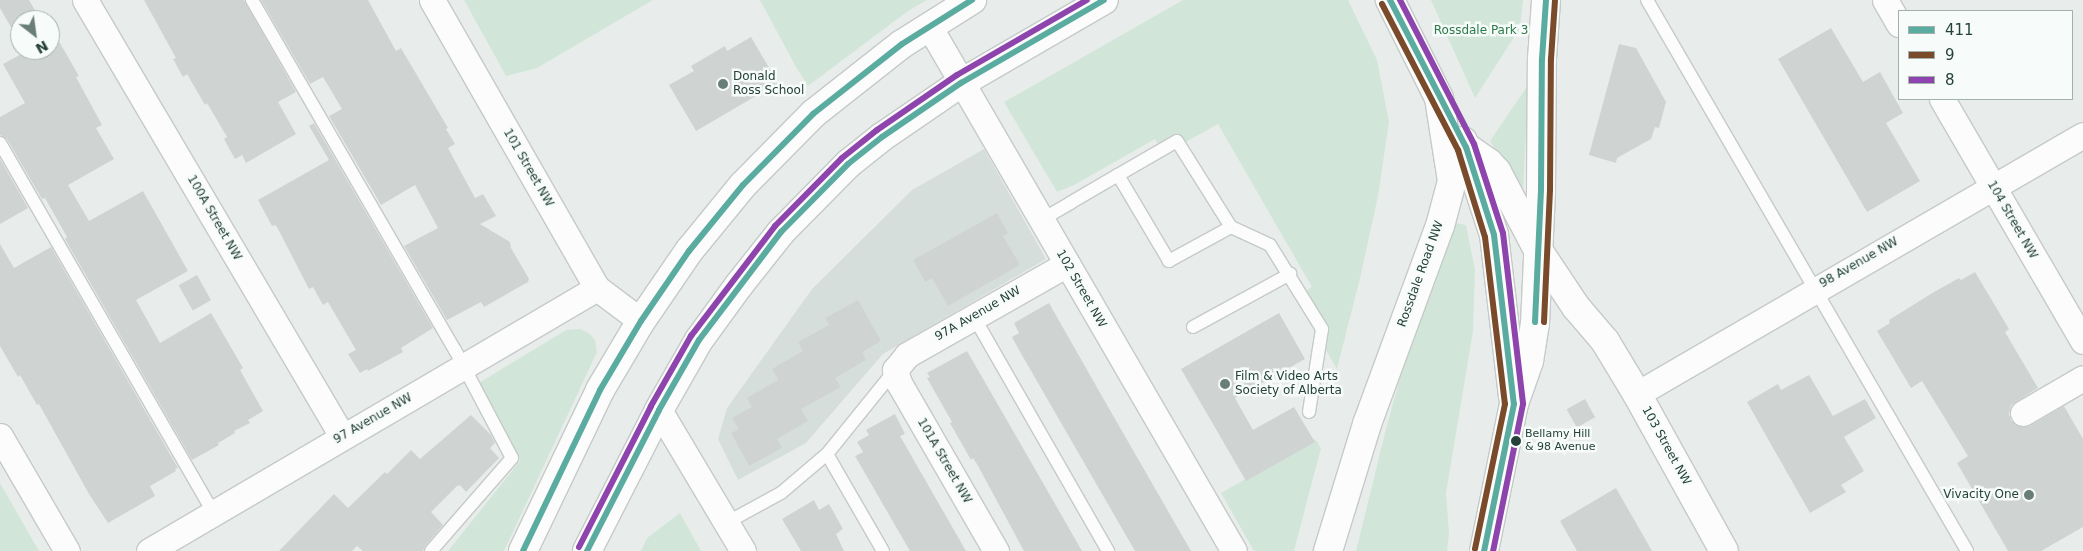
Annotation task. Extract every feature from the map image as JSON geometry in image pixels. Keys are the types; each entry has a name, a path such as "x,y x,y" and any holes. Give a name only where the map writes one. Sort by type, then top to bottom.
{"main road":[{"path":"524,551 600,390 641,321 688,251 743,185 813,114 895,50 929,26 972,0"},
{"path":"587,551 659,410 699,340 781,232 848,164 961,83 1104,0"},
{"name":"Rossdale Road NW","path":"1328,551 1367,424 1451,193 1452,181 1439,98 1390,0"},
{"path":"1484,551 1514,404 1529,361 1535,324 1541,190 1541,68 1546,0"},
{"path":"1439,98 1466,147 1494,236 1514,404"},
{"name":"103 Street NW","path":"1466,147 1489,162 1497,172 1538,250 1576,307 1605,341 1637,394 1724,551"},
{"name":"103 Street NW","path":"1541,190 1551,231 1590,299 1605,341"}],"street":[{"name":"100A Street NW","path":"85,0 342,436"},
{"name":"101 Street NW","path":"432,0 597,288 641,321"},
{"path":"1885,0 1898,22"},
{"name":"102 Street NW","path":"929,26 1234,551"},
{"name":"104 Street NW","path":"1943,100 1992,188 2083,340"},
{"name":"98 Avenue NW","path":"1637,394 1814,289 2083,134"},
{"name":"97A Avenue NW","path":"895,370 907,355 1067,264"},
{"name":"97 Avenue NW","path":"149,551 212,512 597,288"},
{"name":"101A Street NW","path":"895,370 899,383 996,551"},
{"path":"2023,413 2083,378"},
{"path":"659,410 726,523 739,550"},
{"path":"0,436 67,551"}],"lane":[{"path":"252,0 464,367 512,458 431,551"},
{"path":"1647,0 1967,551"},
{"path":"1041,220 1177,141 1231,227 1270,245 1290,274 1322,329 1309,412"},
{"path":"0,143 212,512"},
{"path":"1118,175 1169,261 1231,227"},
{"path":"1193,327 1290,274"},
{"path":"974,317 1108,551"},
{"path":"726,523 781,493 827,454 895,370"},
{"path":"827,454 883,551"}],"shaded area":[{"path":"984,149 1046,259 883,354 806,443 738,480 718,439 727,408 812,289 912,190"}],"green space":[{"path":"464,0 653,0 537,68 506,76"},
{"path":"760,0 927,0 908,11 808,86"},
{"path":"1183,0 1348,0 1377,60 1389,122 1378,196 1337,369 1295,297 1312,287 1218,124 1164,154 1155,139 1074,185 1057,192 1004,102"},
{"name":"Rossdale Park 3","path":"1431,0 1523,0 1520,28 1475,98"},
{"path":"1528,85 1523,194 1490,141"},
{"path":"1450,222 1466,225 1475,270 1473,331 1446,493 1449,533 1447,551 1356,551 1385,433 1440,232"},
{"path":"580,329 590,334 595,340 597,352 504,551 448,551 520,461 479,383 566,330"},
{"path":"1315,439 1321,448 1294,551 1254,551 1221,493"},
{"path":"0,483 39,551 0,551"},
{"path":"680,513 701,551 641,551 647,538"}],"building":[{"path":"0,0 29,0 35,10 10,10 10,26 0,8"},
{"path":"144,0 244,0 296,92 278,102 296,134 246,163 242,155 235,159 224,139 227,137 207,103 205,105 187,74 183,77 173,59 176,58"},
{"path":"261,0 368,0 396,51 401,48 448,128 446,129 455,144 448,148 475,198 483,194 496,216 480,224 510,242 511,248 529,279 528,282 484,307 481,302 447,320 404,246 438,228 415,185 381,205 329,116 342,109 323,77 310,84"},
{"path":"1831,28 1863,82 1880,72 1903,113 1886,123 1920,181 1867,212 1778,59"},
{"name":"Donald Ross School","path":"751,37 778,83 696,131 669,85 694,71 691,66 725,46 727,51"},
{"path":"60,43 79,76 76,77 102,125 96,128 114,159 68,185 89,221 143,191 188,271 136,300 160,343 211,313 243,368 240,370 263,411 248,420 250,423 234,431 235,433 218,443 219,445 192,460 65,239 67,237 45,198 42,199 7,139 0,135 0,117 25,103 3,64 10,60 60,60"},
{"path":"1619,44 1636,48 1666,102 1659,128 1655,127 1651,139 1617,158 1616,163 1589,155"},
{"path":"314,123 433,328 401,348 403,352 368,371 367,369 360,373 348,354 356,350 328,302 323,305 313,287 309,289 277,227 275,225 272,226 258,200 329,160 309,126"},
{"path":"0,159 28,208 0,224"},
{"path":"997,213 1008,233 1003,236 1020,265 948,306 932,278 925,282 913,260"},
{"path":"0,244 14,268 51,247 178,468 150,486 155,496 108,523 89,494 39,404 37,405 20,375 18,377 0,346"},
{"path":"1975,272 2009,329 2005,332 2038,388 2011,405 2009,414 2011,421 2023,427 2030,426 2064,406 2083,439 2083,527 2041,551 2008,551 1957,463 1968,456 1922,381 1911,388 1877,331 1890,323 1889,320 1934,292 1959,278 1961,280"},
{"path":"197,275 211,300 193,311 179,285"},
{"path":"858,300 881,341 862,352 866,360 835,378 841,387 801,409 808,421 777,439 782,448 749,466 731,433 739,429 732,418 752,407 747,398 778,380 772,369 803,351 798,342 829,325 825,318"},
{"path":"1049,303 1191,551 1135,551 1019,350 1012,337 1019,333 1014,323"},
{"name":"Film & Video Arts Society of Alberta","path":"1279,313 1305,359 1235,398 1253,430 1294,407 1315,442 1246,481 1181,369"},
{"path":"967,351 1082,551 1024,551 977,464 973,458 971,460 927,378 930,377 927,373"},
{"path":"1809,375 1833,416 1865,399 1876,418 1844,437 1864,471 1841,485 1846,492 1810,513 1747,402 1778,384 1781,390"},
{"path":"1585,399 1595,417 1577,428 1567,409"},
{"path":"895,414 905,434 900,436 966,551 910,551 855,456 863,452 857,442 869,435 866,430"},
{"path":"471,415 491,435 495,443 490,448 499,458 466,492 460,485 457,486 431,512 443,525 423,551 363,551 357,546 352,551 279,551 334,494 348,508 411,450 420,459"},
{"path":"1616,488 1652,551 1577,551 1560,521"},
{"path":"814,500 819,510 829,504 843,529 836,534 844,551 801,551 782,519"}],"transit line":[{"name":"411","path":"523,551 600,390 641,321 689,251 743,185 813,114 902,44 972,0"},
{"name":"8","path":"579,547 651,406 691,336 775,226 842,158 877,130 957,75 1087,0"},
{"name":"411","path":"587,551 659,410 699,340 781,232 848,164 882,137 961,83 1104,0"},
{"name":"411","path":"1390,0 1466,147 1494,235 1514,404 1484,551"},
{"name":"8","path":"1400,0 1474,144 1503,233 1523,404 1493,551"},
{"name":"411","path":"1535,322 1541,190 1542,59 1546,0"},
{"name":"9","path":"1544,322 1550,190 1551,59 1555,1"},
{"name":"9","path":"1382,4 1458,150 1485,237 1505,404 1475,549"}],"place":[{"name":"Donald Ross School","path":"723,84"},
{"name":"Film & Video Arts Society of Alberta","path":"1225,384"},
{"name":"Bellamy Hill & 98 Avenue","path":"1516,441"},
{"name":"Vivacity One","path":"2029,495"}]}
